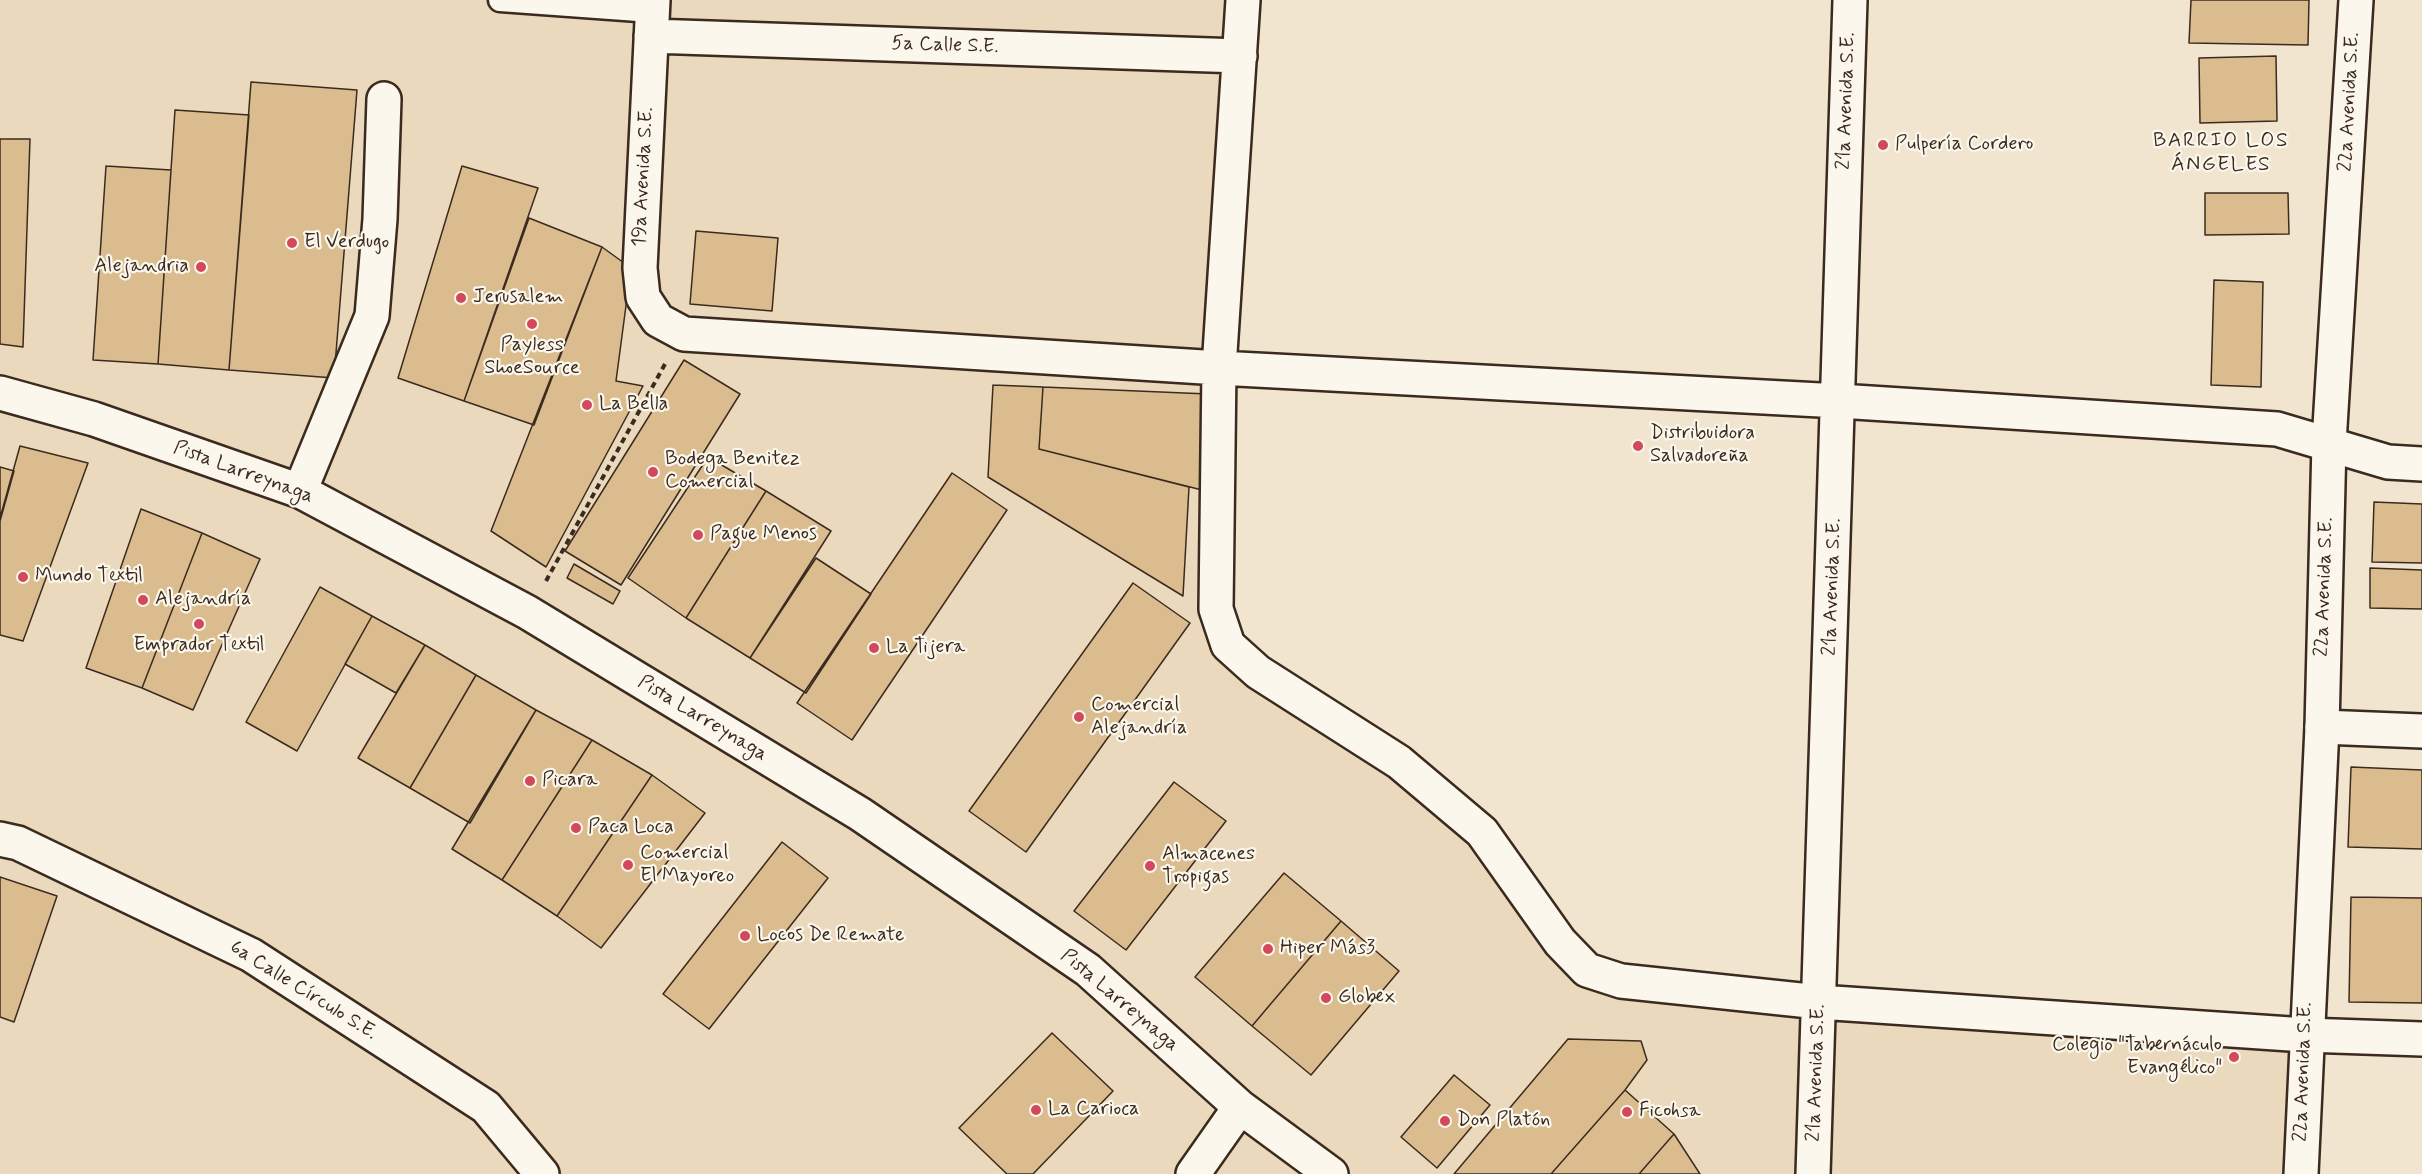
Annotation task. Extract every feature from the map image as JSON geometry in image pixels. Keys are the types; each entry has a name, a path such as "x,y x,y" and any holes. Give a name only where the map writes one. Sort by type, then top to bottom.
{"street":[{"path":"1243,0 1219,368 1216,609 1228,645 1258,672 1399,762 1482,832 1560,942 1587,969 1622,981 1819,1002 2305,1035 2422,1040"},
{"name":"21a Avenida S.E.","path":"1813,1174 1850,0"},
{"name":"22a Avenida S.E.","path":"2301,1174 2305,1035 2322,727 2329,443 2356,0"},
{"name":"5a Calle S.E.","path":"652,16 1240,56"},
{"name":"19a Avenida S.E.","path":"652,16 640,268 643,297 658,320 684,334"},
{"path":"300,491 372,316 380,219 384,99"},
{"path":"684,334 1219,368 1839,401 2277,429 2388,462 2422,464"},
{"name":"Pista Larreynaga","path":"0,393 94,419 300,491 527,612 860,814 1078,964 1240,1107 1331,1174"},
{"path":"2322,727 2422,731"},
{"name":"6a Calle Círculo S.E.","path":"0,839 18,843 251,955 486,1107 542,1174"},
{"path":"1193,1174 1240,1107"}],"lane":[{"path":"501,0 652,16"}],"path":[{"path":"527,612 684,334"}],"shaded area":[{"path":"0,0 1245,0 1228,645 1399,762 1587,970 2305,1035 2300,1174 0,1174"}],"building":[{"path":"2191,0 2309,0 2308,45 2189,43"},
{"path":"2276,56 2277,121 2200,123 2199,58"},
{"name":"El Verdugo","path":"251,82 357,90 334,378 229,370"},
{"name":"Alejandria","path":"175,110 249,115 229,370 158,364"},
{"path":"0,139 30,139 23,347 0,344"},
{"path":"106,166 171,170 158,364 93,360"},
{"name":"Jerusalem","path":"462,166 538,188 464,401 398,378"},
{"path":"2205,193 2288,193 2289,234 2205,235"},
{"name":"Payless ShoeSource","path":"529,218 602,247 534,425 464,401"},
{"path":"696,231 778,238 772,311 690,304"},
{"name":"La Bella","path":"602,247 631,268 616,381 643,386 546,567 491,531"},
{"path":"2214,280 2263,282 2261,387 2211,385"},
{"name":"Bodega Benitez Comercial","path":"684,360 740,394 621,585 565,551"},
{"path":"993,385 1043,387 1039,449 1189,487 1183,596 988,477"},
{"path":"1043,387 1208,394 1206,491 1039,449"},
{"name":"Mundo Textil","path":"20,446 88,463 23,641 0,635 0,518"},
{"name":"Pague Menos","path":"708,457 766,491 686,618 628,578"},
{"path":"0,467 14,471 0,521"},
{"name":"La Tijera","path":"952,473 1007,510 852,740 797,703"},
{"path":"766,491 831,531 750,658 686,618"},
{"path":"2374,502 2422,504 2422,563 2372,562"},
{"name":"Alejandría","path":"141,509 202,533 142,688 86,668"},
{"name":"Emprador Textil","path":"202,533 260,559 193,710 142,688"},
{"path":"816,558 871,594 806,693 750,658"},
{"path":"574,564 620,591 613,604 567,578"},
{"path":"2370,568 2422,570 2422,609 2370,608"},
{"name":"Comercial Alejandría","path":"1133,583 1190,623 1026,852 969,811"},
{"path":"320,587 372,616 297,751 246,722"},
{"path":"372,616 425,645 396,693 345,664"},
{"path":"425,645 476,675 410,788 358,758"},
{"path":"476,675 536,710 470,823 410,788"},
{"name":"Picara","path":"536,710 592,740 502,880 452,849"},
{"name":"Paca Loca","path":"592,740 652,775 557,916 502,880"},
{"path":"2351,767 2422,770 2422,849 2348,847"},
{"name":"Comercial El Mayoreo","path":"652,775 705,813 601,948 557,916"},
{"name":"Almacenes Tropigas","path":"1174,782 1226,821 1126,950 1074,911"},
{"name":"Locos De Remate","path":"782,842 828,878 709,1029 663,994"},
{"name":"Hiper Más3","path":"1284,873 1341,921 1252,1026 1195,977"},
{"path":"0,877 57,896 14,1022 0,1017"},
{"path":"2351,897 2422,898 2422,1003 2349,1002"},
{"name":"Globex","path":"1341,921 1399,971 1311,1075 1252,1026"},
{"name":"La Carioca","path":"1052,1033 1113,1091 1033,1174 1007,1174 959,1128"},
{"path":"1568,1039 1641,1041 1647,1060 1625,1090 1551,1174 1454,1174"},
{"name":"Don Platón","path":"1454,1075 1490,1105 1437,1168 1401,1137"},
{"name":"Ficohsa","path":"1625,1090 1674,1134 1639,1174 1551,1174"},
{"path":"1674,1134 1700,1174 1639,1174"}],"place":[{"name":"Pulpería Cordero","path":"1883,145"},
{"name":"El Verdugo","path":"292,243"},
{"name":"Alejandria","path":"201,267"},
{"name":"Jerusalem","path":"461,298"},
{"name":"Payless ShoeSource","path":"532,324"},
{"name":"La Bella","path":"587,405"},
{"name":"Distribuidora Salvadoreña","path":"1638,446"},
{"name":"Bodega Benitez Comercial","path":"653,472"},
{"name":"Pague Menos","path":"698,535"},
{"name":"Mundo Textil","path":"23,577"},
{"name":"Alejandría","path":"143,600"},
{"name":"Emprador Textil","path":"199,624"},
{"name":"La Tijera","path":"874,648"},
{"name":"Comercial Alejandría","path":"1079,717"},
{"name":"Picara","path":"530,781"},
{"name":"Paca Loca","path":"576,828"},
{"name":"Comercial El Mayoreo","path":"628,865"},
{"name":"Almacenes Tropigas","path":"1150,866"},
{"name":"Locos De Remate","path":"745,936"},
{"name":"Hiper Más3","path":"1268,949"},
{"name":"Globex","path":"1326,998"},
{"name":"Colegio \"Tabernáculo Evangélico\"","path":"2234,1057"},
{"name":"La Carioca","path":"1036,1110"},
{"name":"Ficohsa","path":"1627,1112"},
{"name":"Don Platón","path":"1445,1121"}],"district":[{"name":"BARRIO LOS ÁNGELES","path":"2221,154"}]}
